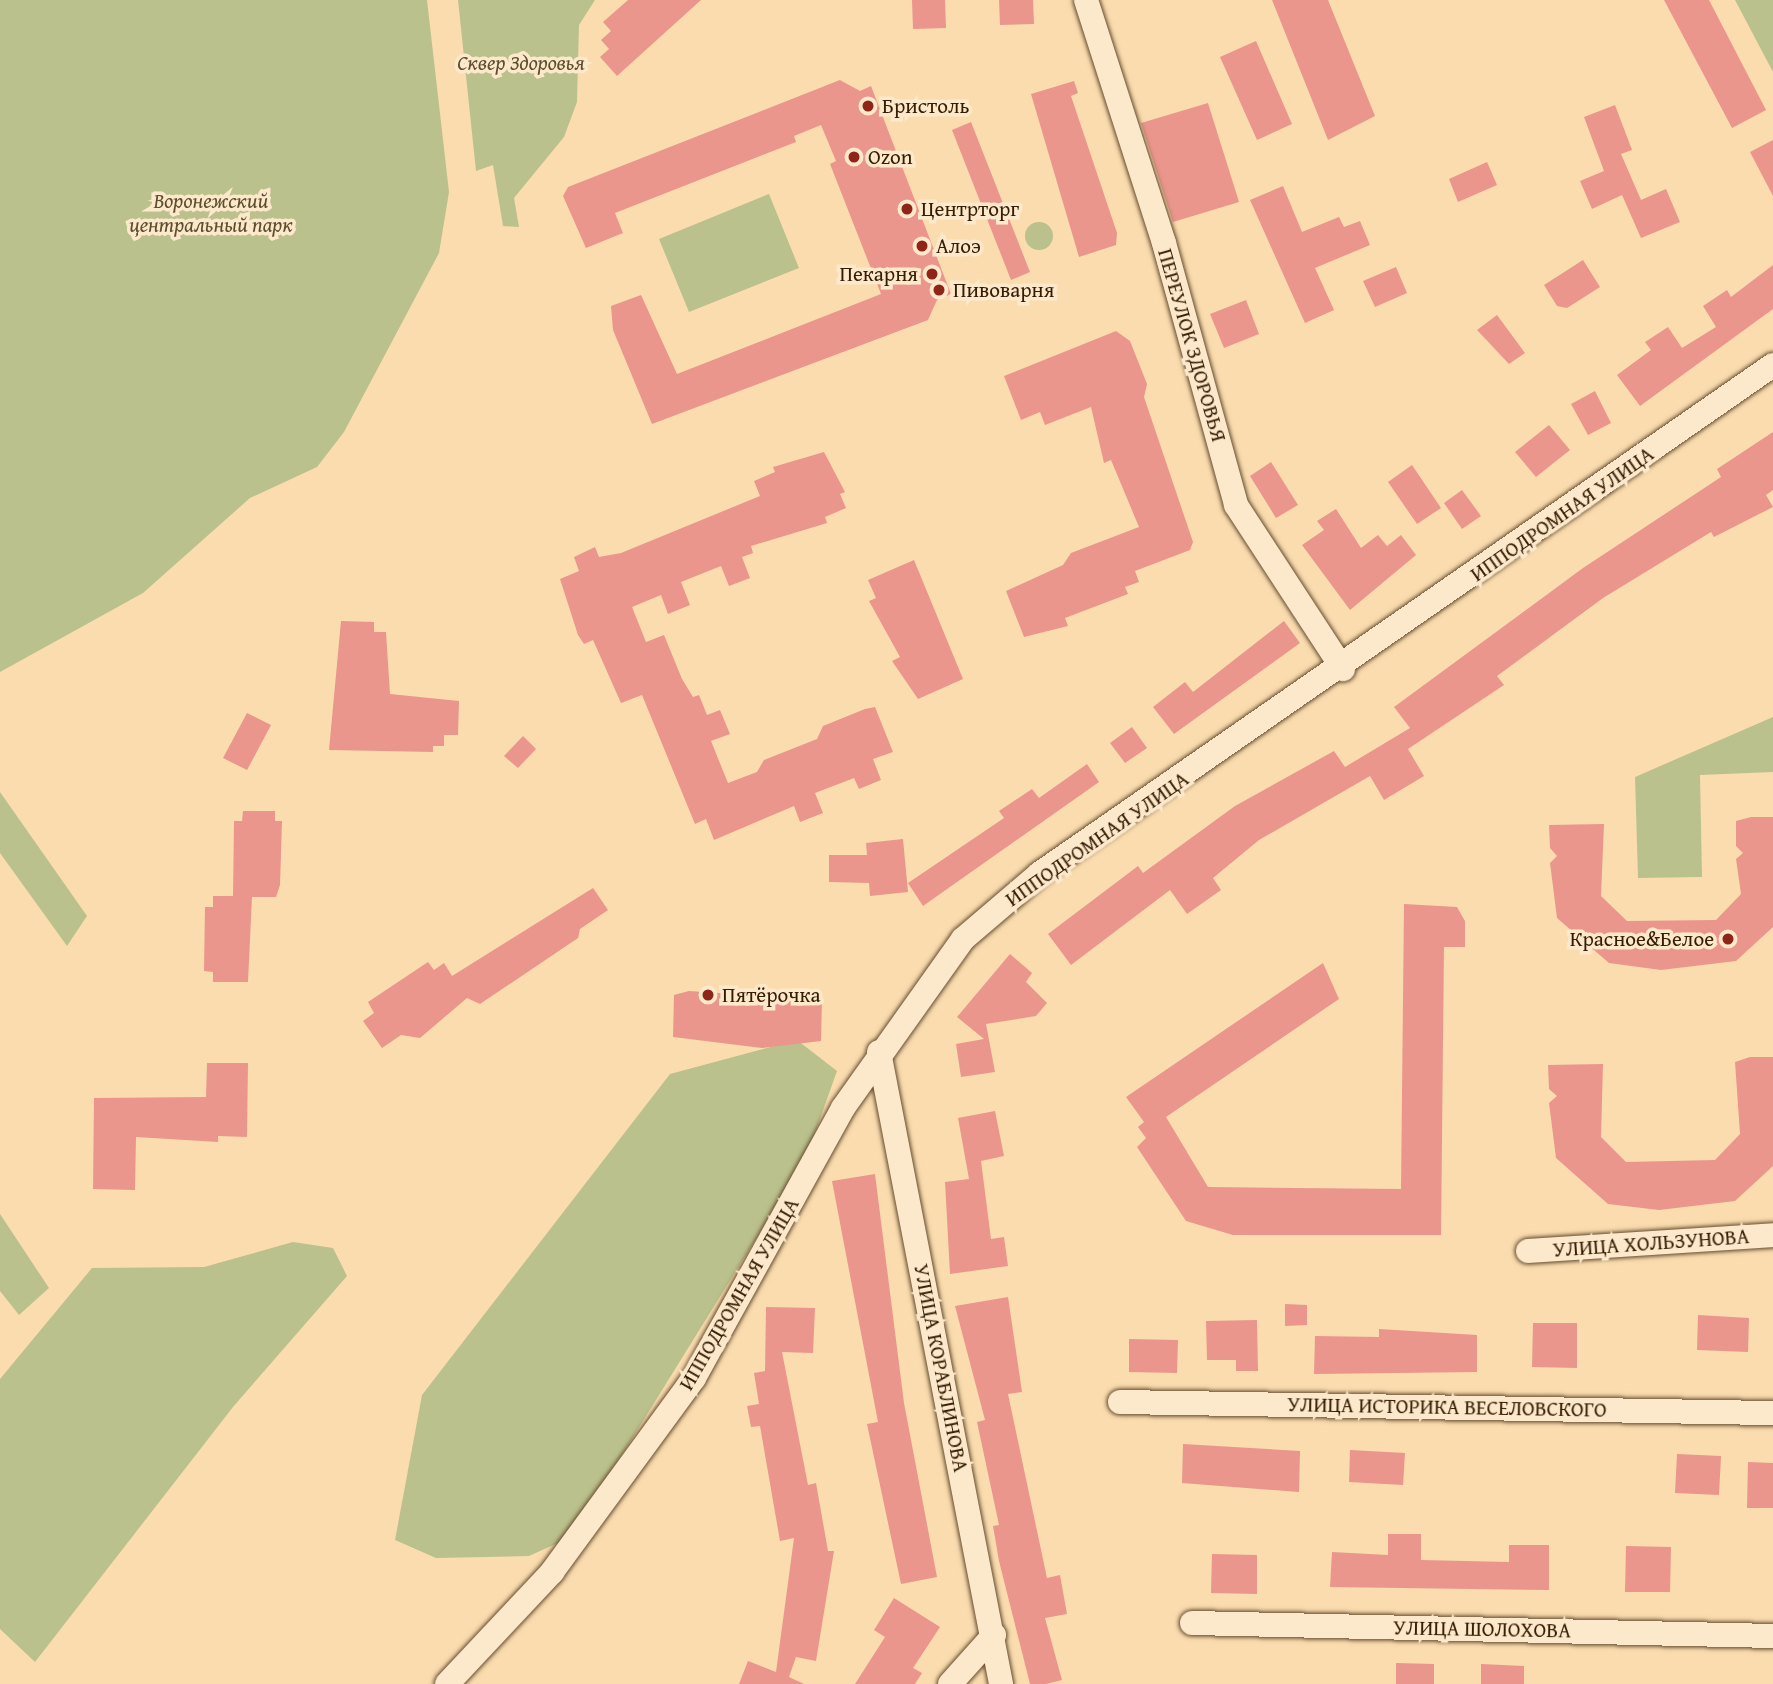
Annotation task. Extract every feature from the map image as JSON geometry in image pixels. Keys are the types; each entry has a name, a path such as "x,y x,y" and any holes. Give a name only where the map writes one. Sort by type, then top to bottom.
{"street":[{"name":"ПЕРЕУЛОК ЗДОРОВЬЯ","path":"1086,0 1164,243 1236,505 1343,669"},
{"name":"ИППОДРОМНАЯ УЛИЦА","path":"447,1684 552,1572 694,1378 879,1052 963,939 1039,874 1343,669 1773,365"},
{"name":"УЛИЦА КОРАБЛИНОВА","path":"879,1052 994,1635 1001,1684"},
{"name":"УЛИЦА ХОЛЬЗУНОВА","path":"1528,1251 1773,1235"},
{"name":"УЛИЦА ИСТОРИКА ВЕСЕЛОВСКОГО","path":"1121,1402 1773,1413"},
{"name":"УЛИЦА ШОЛОХОВА","path":"1192,1623 1773,1636"},
{"path":"950,1684 994,1635"}],"green space":[{"name":"Воронежский центральный парк","path":"0,0 427,0 449,192 439,253 344,432 317,467 250,498 143,593 0,672"},
{"name":"Сквер Здоровья","path":"458,0 595,0 579,25 577,102 564,137 514,198 519,227 503,226 493,165 476,171"},
{"path":"1735,0 1773,0 1773,72"},
{"path":"769,194 799,268 689,312 659,239"},
{"path":"1039,222 1049,226 1053,236 1049,246 1039,250 1029,246 1025,236 1029,226"},
{"path":"1773,717 1773,772 1700,775 1702,877 1638,878 1635,777"},
{"path":"0,792 87,916 67,946 0,853"},
{"path":"797,1040 837,1071 806,1158 571,1537 529,1556 436,1558 395,1540 422,1395 670,1074"},
{"path":"0,1214 49,1288 19,1315 0,1291"},
{"path":"293,1242 333,1248 347,1276 233,1407 35,1662 0,1629 0,1379 92,1268 204,1267"}],"building":[{"path":"628,0 701,0 617,76 600,57 609,49 601,40 611,31 603,22"},
{"path":"912,0 945,0 946,28 913,29"},
{"path":"999,0 1033,0 1034,24 1000,25"},
{"path":"1272,0 1328,0 1375,116 1328,140"},
{"path":"1664,0 1709,0 1766,110 1732,128"},
{"path":"1256,41 1292,124 1257,140 1220,57"},
{"path":"840,80 860,91 871,86 951,294 937,300 928,320 652,424 613,330 611,306 641,295 677,374 881,294 830,164 836,161 821,125 794,136 796,142 615,213 623,233 586,248 563,196 568,187"},
{"path":"1074,81 1078,93 1071,96 1117,233 1116,245 1079,257 1031,94"},
{"path":"1208,103 1239,202 1173,222 1141,123"},
{"path":"1615,105 1632,150 1621,154 1641,200 1666,189 1680,222 1641,238 1622,195 1592,209 1580,181 1604,171 1584,117"},
{"path":"971,122 1030,272 1011,280 952,130"},
{"path":"1773,140 1773,196 1750,152"},
{"path":"1487,162 1497,185 1458,202 1449,179"},
{"path":"1283,186 1302,232 1339,217 1344,227 1360,221 1370,245 1315,268 1334,310 1305,323 1250,200"},
{"path":"1583,260 1600,287 1567,308 1557,306 1544,285"},
{"path":"1773,265 1773,309 1640,406 1617,375 1651,350 1645,342 1668,327 1682,348 1716,327 1703,306 1727,290 1731,297"},
{"path":"1396,267 1407,293 1375,307 1363,281"},
{"path":"1246,300 1259,334 1224,348 1210,314"},
{"path":"1497,315 1525,353 1509,364 1477,330"},
{"path":"1116,331 1130,341 1147,384 1144,397 1193,542 1190,550 1135,571 1139,582 1125,587 1128,594 1065,618 1068,626 1024,637 1006,591 1063,565 1071,553 1139,527 1111,460 1104,463 1091,407 1045,425 1040,412 1021,420 1004,376"},
{"path":"1595,391 1611,423 1588,435 1571,404"},
{"path":"1549,425 1570,450 1536,477 1515,452"},
{"path":"1773,432 1773,490 1766,495 1773,507 1714,537 1711,532 1603,598 1497,676 1504,685 1408,749 1424,776 1384,800 1370,776 1259,840 1213,878 1221,890 1187,914 1170,890 1071,965 1048,934 1138,866 1143,873 1235,806 1334,751 1345,767 1410,728 1394,707 1583,568 1721,477 1717,469"},
{"path":"824,452 845,492 840,494 846,508 825,517 827,523 751,546 753,553 742,557 750,578 729,586 721,566 681,582 690,605 668,614 661,595 632,607 646,642 664,635 682,679 693,697 699,695 707,715 720,710 730,734 711,741 728,783 757,772 764,760 817,739 823,726 875,707 893,752 873,759 881,780 859,789 854,778 815,793 823,813 800,822 794,806 714,840 706,819 695,824 642,695 621,703 593,640 584,644 578,635 560,579 579,571 574,557 595,547 599,557 621,553 760,496 754,481 775,472 773,467"},
{"path":"1271,462 1298,505 1276,518 1250,476"},
{"path":"1412,465 1441,508 1417,524 1388,482"},
{"path":"1462,490 1481,516 1462,529 1444,503"},
{"path":"1336,509 1361,548 1378,535 1387,546 1401,535 1416,555 1350,610 1302,545 1324,530 1317,521"},
{"path":"914,560 963,679 918,699 892,661 900,657 869,601 876,598 868,580"},
{"path":"341,621 374,622 374,632 386,632 390,694 459,701 458,735 444,735 444,746 433,746 433,752 329,750"},
{"path":"1284,621 1300,643 1174,734 1153,707 1185,682 1193,692"},
{"path":"247,713 271,725 247,770 223,758"},
{"path":"1132,727 1147,748 1125,763 1110,743"},
{"path":"523,736 536,749 518,768 504,756"},
{"path":"1087,764 1099,782 923,906 908,883 1004,818 999,811 1032,789 1039,798"},
{"path":"243,811 275,811 275,821 282,821 280,885 276,897 252,897 248,982 213,982 213,972 204,971 205,907 213,907 213,896 233,896 234,821 242,821"},
{"path":"1751,817 1773,817 1773,927 1736,961 1661,970 1609,963 1557,918 1550,863 1557,856 1550,848 1549,825 1604,824 1601,896 1627,921 1716,920 1741,894 1736,859 1743,853 1736,846 1736,821"},
{"path":"903,839 908,892 870,896 869,883 829,882 829,855 867,855 866,843"},
{"path":"593,888 608,910 580,929 578,938 480,1004 467,998 420,1038 401,1035 382,1048 363,1021 374,1013 368,1002 428,962 434,970 444,963 452,976"},
{"path":"1404,904 1457,907 1465,921 1465,947 1444,947 1441,1235 1233,1235 1186,1221 1137,1147 1146,1138 1138,1127 1144,1122 1126,1097 1323,963 1339,999 1166,1117 1208,1187 1401,1189"},
{"path":"1010,954 1032,973 1026,982 1047,1003 1036,1016 986,1024 995,1072 961,1077 956,1044 984,1039 957,1017"},
{"path":"689,991 822,1000 821,1041 762,1048 673,1037 674,995"},
{"path":"1750,1057 1773,1057 1773,1166 1735,1201 1659,1210 1608,1204 1556,1158 1549,1103 1557,1096 1549,1089 1548,1065 1603,1064 1601,1137 1626,1162 1715,1160 1740,1134 1735,1062"},
{"path":"207,1063 248,1063 247,1137 218,1136 218,1142 136,1137 135,1190 93,1189 94,1098 206,1097"},
{"path":"995,1111 1004,1156 981,1161 991,1239 1004,1237 1008,1266 950,1274 945,1182 969,1179 958,1118"},
{"path":"875,1174 904,1403 937,1577 901,1584 867,1424 878,1422 832,1181"},
{"path":"1008,1297 1022,1392 1008,1394 1047,1578 1060,1575 1067,1614 1045,1618 1062,1680 1046,1684 1030,1684 999,1561 993,1526 999,1525 977,1422 985,1420 955,1306"},
{"path":"1285,1304 1307,1305 1307,1325 1285,1326"},
{"path":"766,1307 815,1308 813,1353 782,1352 808,1485 816,1483 828,1551 834,1551 816,1661 796,1657 789,1677 804,1684 739,1684 748,1661 776,1672 794,1538 780,1541 760,1426 751,1427 747,1406 759,1404 754,1373 765,1371"},
{"path":"1698,1315 1749,1318 1748,1352 1697,1350"},
{"path":"1257,1320 1258,1371 1236,1371 1236,1360 1207,1360 1206,1321"},
{"path":"1533,1323 1577,1323 1577,1368 1532,1367"},
{"path":"1379,1329 1477,1335 1477,1372 1314,1374 1315,1336 1379,1337"},
{"path":"1129,1339 1178,1340 1177,1373 1129,1372"},
{"path":"1183,1444 1300,1451 1299,1492 1182,1483"},
{"path":"1350,1450 1405,1453 1403,1485 1349,1482"},
{"path":"1677,1454 1721,1456 1719,1495 1675,1493"},
{"path":"1748,1462 1773,1463 1773,1508 1747,1508"},
{"path":"1388,1534 1421,1534 1421,1560 1509,1562 1509,1545 1549,1545 1549,1590 1330,1587 1332,1552 1388,1555"},
{"path":"1626,1546 1671,1547 1670,1592 1625,1592"},
{"path":"1212,1554 1257,1555 1257,1594 1211,1593"},
{"path":"894,1598 940,1627 913,1668 922,1673 915,1684 855,1684 885,1637 874,1630"},
{"path":"1396,1663 1434,1664 1434,1684 1396,1684"},
{"path":"1481,1664 1524,1666 1524,1684 1481,1684"}],"place":[{"name":"Бристоль","path":"868,106"},
{"name":"Ozon","path":"854,157"},
{"name":"Центрторг","path":"907,209"},
{"name":"Алоэ","path":"922,246"},
{"name":"Пекарня","path":"932,274"},
{"name":"Пивоварня","path":"939,290"},
{"name":"Красное&Белое","path":"1728,939"},
{"name":"Пятёрочка","path":"708,995"}]}
